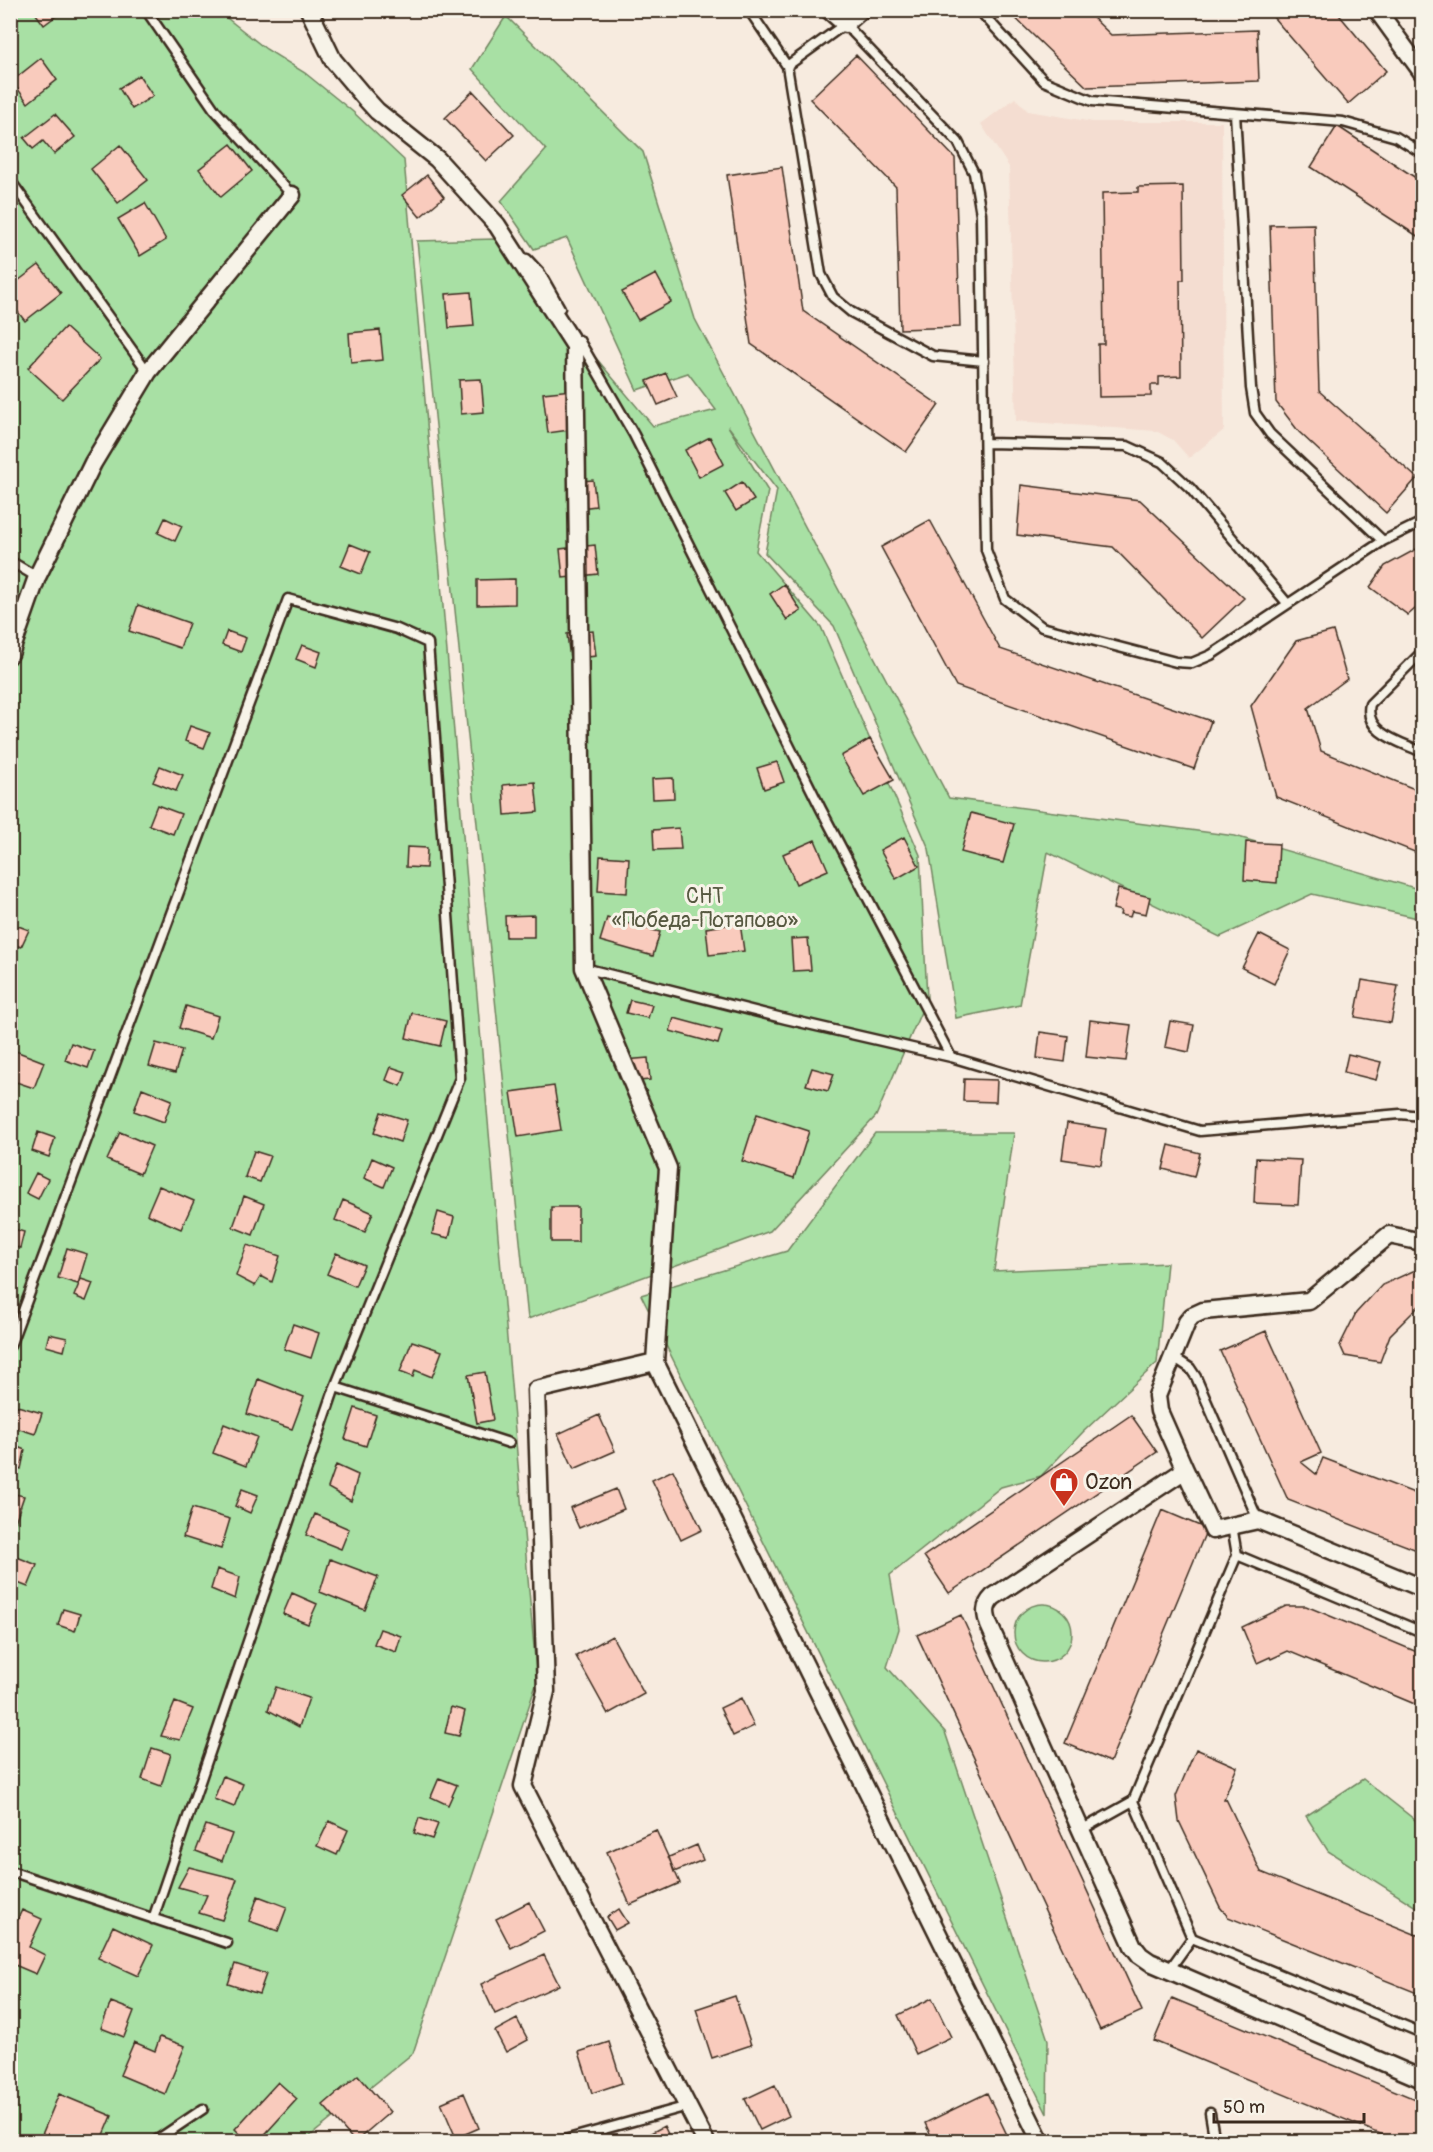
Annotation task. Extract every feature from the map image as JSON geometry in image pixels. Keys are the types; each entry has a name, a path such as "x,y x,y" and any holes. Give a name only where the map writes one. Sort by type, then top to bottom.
{"street":[{"path":"309,10 333,60 366,99 377,111 437,159 497,225 575,346 584,968 668,1168 655,1362 1041,2142"},
{"path":"829,10 845,24 861,10"},
{"path":"1377,10 1422,72"},
{"path":"10,654 37,577 93,463 148,372 292,195"},
{"path":"1422,1242 1389,1235 1309,1301 1198,1313 1187,1322 1157,1396 1157,1403 1213,1530 1258,1520 1422,1588"},
{"path":"655,1362 536,1390 546,1691 523,1786 706,2142"},
{"path":"1185,1470 993,1597 986,1609 989,1625 1136,1950 1145,1959 1169,1970 1422,2079"}],"lane":[{"path":"146,10 214,108 292,195"},
{"path":"749,10 787,66 821,274 833,297 850,312 933,356 984,361"},
{"path":"979,10 1044,81 1092,101 1343,122 1396,138 1422,153"},
{"path":"787,66 845,24 958,142 974,173 981,214 986,550 1005,599 1042,627 1176,662 1192,663 1211,655 1383,542 1422,522"},
{"path":"1235,113 1251,388 1256,413 1270,434 1383,542"},
{"path":"10,180 148,372"},
{"path":"497,225 540,273 634,435 821,809 951,1057"},
{"path":"985,443 1127,447 1162,462 1190,488 1287,603"},
{"path":"10,561 37,577"},
{"path":"10,1346 288,599 397,629 428,643 460,1078 335,1387 153,1919"},
{"path":"1422,652 1370,704 1368,712 1371,723 1380,732 1422,752"},
{"path":"584,968 786,1019 951,1057 1200,1131 1400,1114 1422,1116"},
{"path":"1172,1356 1190,1368 1196,1377 1258,1520"},
{"path":"335,1387 508,1443"},
{"path":"1081,1830 1133,1801 1237,1555 1232,1526"},
{"path":"1237,1555 1422,1632"},
{"path":"1133,1801 1192,1938 1422,2033"},
{"path":"10,1871 227,1943"},
{"path":"1169,1970 1192,1938"},
{"path":"557,2142 688,2106"},
{"path":"154,2142 203,2109"},
{"path":"1210,2112 1215,2142"}],"shaded area":[{"path":"1015,98 1028,111 1093,122 1222,122 1224,430 1189,458 1173,440 1156,431 1016,421 1009,167 981,124"}],"green space":[{"path":"11,11 218,11 266,49 305,73 352,111 404,160 537,1682 413,2053 304,2141 11,2142"},
{"name":"СНТ «Победа-Потапово»","path":"506,16 643,152 695,319 949,798 1235,836 1422,890 1422,919 1312,894 1220,937 1048,852 1020,1005 956,1018 929,849 834,626 765,553 777,490 728,426 768,491 756,551 821,627 920,855 927,998 876,1116 770,1231 528,1319 417,241 496,239 653,426 716,410 688,373 637,390 567,238 534,249 501,201 546,150 472,69"},
{"path":"875,1133 1014,1133 994,1271 1167,1263 1157,1363 1083,1432 1041,1476 1001,1487 890,1575 899,1629 887,1667 945,1732 1048,2040 1047,2114 641,1295 787,1251"},
{"path":"1037,1604 1049,1604 1064,1612 1072,1627 1072,1639 1064,1654 1049,1662 1037,1662 1022,1654 1014,1639 1014,1627 1022,1612"},
{"path":"1363,1779 1415,1820 1422,1838 1422,1911 1328,1851 1306,1816"}],"building":[{"path":"33,10 64,10 44,25"},
{"path":"1007,10 1085,10 1111,35 1257,30 1259,81 1087,87"},
{"path":"1267,10 1335,10 1386,71 1348,104"},
{"path":"856,55 955,158 960,327 900,329 896,187 810,99"},
{"path":"41,58 57,80 28,103 12,81"},
{"path":"139,75 153,96 132,109 119,88"},
{"path":"473,91 514,135 486,161 445,118"},
{"path":"55,114 75,137 54,154 43,141 33,149 24,138"},
{"path":"1337,126 1422,182 1422,239 1311,167"},
{"path":"231,144 252,171 221,197 199,169"},
{"path":"120,145 148,180 118,203 91,169"},
{"path":"782,167 803,311 939,405 906,452 751,344 727,175"},
{"path":"427,175 444,197 420,217 402,195"},
{"path":"1183,186 1184,280 1180,280 1181,376 1159,377 1159,385 1151,385 1151,396 1099,397 1098,344 1104,344 1102,193 1138,192 1138,187"},
{"path":"145,203 166,240 140,256 118,219"},
{"path":"1314,224 1319,391 1417,478 1386,513 1299,432 1276,402 1270,225"},
{"path":"39,265 61,293 25,321 10,302 10,287"},
{"path":"656,274 671,302 638,320 622,292"},
{"path":"471,292 474,326 449,328 446,294"},
{"path":"65,327 100,359 62,399 28,368"},
{"path":"380,330 383,360 351,363 349,333"},
{"path":"666,373 677,397 658,405 647,381"},
{"path":"481,379 484,412 461,414 459,380"},
{"path":"572,390 576,429 548,433 543,393"},
{"path":"710,437 724,464 699,477 685,450"},
{"path":"593,480 596,506 572,509 570,482"},
{"path":"742,482 754,500 736,511 725,493"},
{"path":"1021,485 1140,500 1244,598 1202,638 1113,547 1017,535"},
{"path":"165,518 182,526 175,541 158,533"},
{"path":"930,520 1000,649 1211,721 1194,769 956,686 881,547"},
{"path":"350,544 370,552 361,574 341,566"},
{"path":"595,545 598,574 563,578 560,549"},
{"path":"1422,546 1422,603 1408,615 1370,587 1385,566"},
{"path":"515,579 515,604 477,605 477,580"},
{"path":"784,584 801,611 787,620 770,594"},
{"path":"138,605 189,623 180,648 129,631"},
{"path":"227,631 246,638 241,652 222,645"},
{"path":"593,631 596,656 570,659 567,634"},
{"path":"1333,631 1347,679 1308,708 1321,751 1422,792 1422,855 1276,797 1251,706 1296,641"},
{"path":"302,645 321,652 316,667 296,659"},
{"path":"190,726 210,733 204,748 185,741"},
{"path":"870,739 894,780 864,796 841,756"},
{"path":"777,762 784,782 764,789 757,768"},
{"path":"160,766 183,775 176,791 153,782"},
{"path":"673,778 674,798 653,799 652,779"},
{"path":"535,782 538,812 505,815 503,785"},
{"path":"157,805 181,814 173,834 149,825"},
{"path":"971,813 1014,824 1003,863 961,852"},
{"path":"679,828 681,849 654,850 653,830"},
{"path":"904,837 919,866 896,879 880,850"},
{"path":"815,840 828,870 796,884 783,854"},
{"path":"1246,842 1279,844 1277,883 1244,880"},
{"path":"407,847 427,848 426,868 406,867"},
{"path":"600,856 629,858 627,893 598,891"},
{"path":"1118,889 1150,897 1146,914 1132,911 1130,917 1120,915 1121,911 1113,909"},
{"path":"534,915 534,937 506,937 505,916"},
{"path":"607,918 660,932 653,956 600,941"},
{"path":"10,923 29,930 21,947 10,943"},
{"path":"740,923 744,951 709,955 706,928"},
{"path":"1259,934 1290,950 1274,984 1242,968"},
{"path":"808,938 811,970 793,971 791,939"},
{"path":"1362,980 1398,986 1391,1023 1355,1017"},
{"path":"630,1000 652,1005 648,1018 626,1013"},
{"path":"186,1006 218,1016 211,1038 179,1028"},
{"path":"412,1013 446,1021 440,1046 406,1038"},
{"path":"674,1018 722,1031 718,1044 670,1031"},
{"path":"1090,1020 1131,1025 1126,1061 1086,1057"},
{"path":"1170,1021 1194,1025 1189,1052 1165,1047"},
{"path":"1040,1032 1068,1036 1065,1062 1037,1058"},
{"path":"71,1043 94,1051 88,1068 65,1060"},
{"path":"156,1043 182,1050 175,1073 149,1066"},
{"path":"13,1050 44,1062 34,1088 10,1080 10,1057"},
{"path":"1348,1054 1381,1062 1376,1080 1344,1072"},
{"path":"648,1058 650,1080 626,1082 625,1060"},
{"path":"391,1067 406,1072 401,1086 386,1080"},
{"path":"812,1068 834,1074 828,1091 806,1085"},
{"path":"964,1079 997,1080 996,1102 963,1101"},
{"path":"554,1086 561,1130 518,1137 511,1092"},
{"path":"142,1088 172,1100 164,1122 134,1111"},
{"path":"381,1112 407,1120 400,1142 374,1133"},
{"path":"757,1114 809,1131 794,1178 742,1161"},
{"path":"1067,1123 1106,1129 1101,1165 1062,1159"},
{"path":"38,1132 55,1138 49,1157 32,1151"},
{"path":"120,1132 152,1146 140,1174 107,1160"},
{"path":"1169,1145 1200,1153 1194,1177 1163,1169"},
{"path":"254,1151 270,1156 260,1182 245,1177"},
{"path":"372,1158 392,1167 384,1187 364,1178"},
{"path":"1256,1158 1301,1160 1298,1205 1254,1203"},
{"path":"36,1173 48,1179 38,1199 26,1193"},
{"path":"159,1186 194,1201 181,1229 147,1214"},
{"path":"244,1196 264,1204 253,1235 233,1227"},
{"path":"343,1200 373,1213 365,1232 335,1220"},
{"path":"551,1207 578,1207 578,1242 551,1242"},
{"path":"438,1212 454,1217 449,1238 432,1234"},
{"path":"10,1228 24,1232 20,1248 10,1246"},
{"path":"247,1245 280,1256 272,1282 261,1276 255,1286 236,1276"},
{"path":"67,1248 87,1254 78,1284 58,1278"},
{"path":"336,1253 364,1265 355,1286 327,1274"},
{"path":"1413,1271 1422,1271 1422,1304 1390,1335 1380,1362 1345,1356 1340,1345 1356,1313 1382,1285"},
{"path":"81,1279 93,1283 86,1301 74,1296"},
{"path":"293,1324 319,1333 311,1358 284,1349"},
{"path":"1266,1331 1321,1453 1301,1462 1316,1474 1323,1458 1422,1496 1422,1552 1288,1500 1220,1351"},
{"path":"49,1334 67,1338 64,1351 46,1346"},
{"path":"412,1341 442,1351 432,1377 415,1370 413,1377 400,1372"},
{"path":"485,1372 493,1420 477,1423 468,1375"},
{"path":"258,1379 304,1397 292,1429 247,1414"},
{"path":"14,1405 42,1413 35,1434 10,1426"},
{"path":"355,1408 376,1415 366,1446 345,1439"},
{"path":"599,1415 615,1451 574,1469 558,1434"},
{"path":"1131,1415 1157,1452 949,1593 924,1556"},
{"path":"224,1424 257,1437 246,1466 213,1453"},
{"path":"10,1444 25,1450 21,1469 10,1465"},
{"path":"336,1465 358,1475 351,1501 328,1488"},
{"path":"673,1470 702,1530 681,1540 652,1480"},
{"path":"242,1489 258,1495 250,1513 235,1506"},
{"path":"616,1489 624,1509 579,1528 570,1508"},
{"path":"10,1493 24,1496 13,1528 10,1527"},
{"path":"192,1508 230,1519 221,1549 183,1537"},
{"path":"1162,1510 1207,1529 1110,1762 1065,1743"},
{"path":"315,1514 349,1529 341,1549 306,1535"},
{"path":"12,1555 37,1565 28,1587 10,1580"},
{"path":"330,1559 378,1577 365,1610 320,1592"},
{"path":"217,1569 240,1577 235,1599 211,1589"},
{"path":"292,1593 317,1604 308,1624 283,1614"},
{"path":"1286,1606 1306,1606 1422,1654 1422,1707 1288,1651 1257,1663 1242,1627"},
{"path":"63,1609 80,1614 75,1631 58,1625"},
{"path":"961,1615 1142,2011 1100,2030 917,1635"},
{"path":"380,1629 401,1636 396,1652 374,1644"},
{"path":"612,1636 644,1694 608,1714 576,1656"},
{"path":"276,1687 309,1698 299,1727 268,1710"},
{"path":"741,1698 754,1726 733,1736 720,1708"},
{"path":"175,1702 193,1709 180,1740 161,1736"},
{"path":"451,1707 465,1711 459,1736 445,1733"},
{"path":"152,1748 171,1754 161,1786 142,1779"},
{"path":"1196,1749 1237,1767 1224,1799 1261,1872 1422,1937 1422,1995 1228,1917 1220,1907 1179,1821 1176,1796"},
{"path":"223,1776 243,1784 234,1807 214,1799"},
{"path":"439,1778 457,1785 448,1805 431,1797"},
{"path":"419,1818 438,1824 432,1839 414,1833"},
{"path":"329,1821 348,1830 337,1855 317,1846"},
{"path":"206,1825 232,1834 222,1861 196,1851"},
{"path":"656,1830 680,1883 630,1905 607,1852"},
{"path":"697,1845 703,1860 674,1872 669,1857"},
{"path":"189,1867 237,1879 222,1920 199,1913 207,1895 178,1887"},
{"path":"258,1896 287,1907 278,1931 249,1921"},
{"path":"529,1902 544,1931 511,1948 496,1919"},
{"path":"619,1909 628,1923 615,1930 607,1917"},
{"path":"22,1910 42,1919 29,1947 45,1955 36,1974 10,1963 10,1935"},
{"path":"113,1926 153,1945 138,1976 98,1958"},
{"path":"544,1955 559,1985 495,2014 481,1984"},
{"path":"235,1964 266,1974 259,1994 228,1984"},
{"path":"735,1996 751,2045 712,2058 696,2009"},
{"path":"932,1998 951,2037 916,2054 898,2015"},
{"path":"1172,1998 1415,2099 1422,2111 1422,2142 1387,2142 1383,2135 1154,2041"},
{"path":"111,2002 134,2011 124,2037 101,2028"},
{"path":"517,2019 528,2040 506,2052 495,2031"},
{"path":"160,2037 185,2046 165,2094 120,2075 134,2042 155,2051"},
{"path":"609,2042 622,2083 592,2093 579,2052"},
{"path":"358,2075 390,2112 355,2142 323,2105"},
{"path":"278,2082 297,2099 258,2142 248,2142 235,2129"},
{"path":"775,2085 789,2116 760,2130 745,2099"},
{"path":"464,2093 479,2128 456,2138 441,2103"},
{"path":"987,2093 1009,2139 1005,2142 934,2142 925,2123"},
{"path":"59,2094 112,2116 101,2142 51,2142 41,2137"},
{"path":"664,2126 672,2142 634,2142"},
{"path":"1186,2133 1188,2142 1150,2142"}],"place":[{"name":"Ozon","path":"1064,1508"}]}
